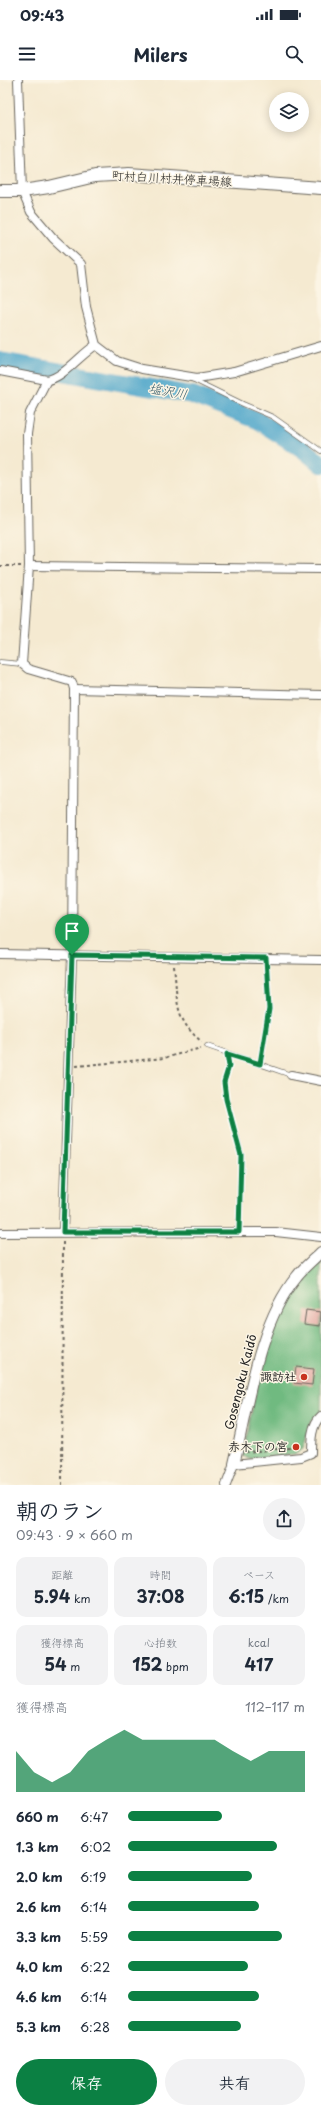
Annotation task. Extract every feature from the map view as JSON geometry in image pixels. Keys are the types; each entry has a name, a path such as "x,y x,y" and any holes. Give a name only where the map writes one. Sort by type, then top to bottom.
{"main road":[{"name":"町村白川村井停車場線","path":"0,191 22,191 49,187 95,176 129,174 321,188"}],"street":[{"path":"18,80 22,191 31,212 53,238 81,264 86,307 96,345 117,361 142,369 197,378 234,372 321,346"},
{"path":"63,1232 72,955 74,689 72,682 28,669 22,664 29,566 27,434 30,413 50,379 96,345"},
{"path":"0,371 50,379"},
{"path":"29,566 321,569"},
{"path":"74,689 321,695"},
{"path":"0,954 321,960"},
{"path":"290,1075 321,1081"},
{"path":"0,1233 276,1232 321,1237"},
{"name":"Gosengoku Kaidō","path":"226,1485 234,1464 257,1364 267,1332 282,1298 297,1276 321,1252"},
{"path":"234,1464 301,1457 311,1453 312,1434 317,1420 321,1416"}],"lane":[{"path":"189,377 191,380 274,417 321,452"},
{"path":"0,662 22,664"},
{"path":"260,1064 269,1009 266,958"},
{"path":"206,1046 290,1075"},
{"path":"236,1134 241,1155 239,1232"}],"path":[{"path":"0,566 29,566"},
{"path":"68,1067 164,1058 206,1046 183,1023 179,1014 172,957"},
{"path":"227,1054 229,1066 224,1082 226,1099 236,1134"},
{"path":"62,1485 63,1232"},
{"path":"249,1452 290,1448"}],"green space":[{"path":"321,1262 321,1412 312,1420 303,1449 296,1454 250,1459 243,1456 262,1365 269,1342 278,1320 289,1300 304,1278"}],"building":[{"path":"306,1310 321,1312 320,1326 304,1324"},
{"path":"296,1367 314,1369 312,1385 294,1383"}],"waterway":[{"name":"塩沢川","path":"0,361 192,395 257,420 304,450 321,464"}],"place":[{"name":"諏訪社","path":"304,1377"},
{"name":"赤木下の宮","path":"296,1447"}],"route":[{"path":"72,955 266,958 269,1009 260,1064 227,1054 229,1066 224,1082 226,1099 234,1123 241,1155 239,1232 63,1232 72,955"}]}
